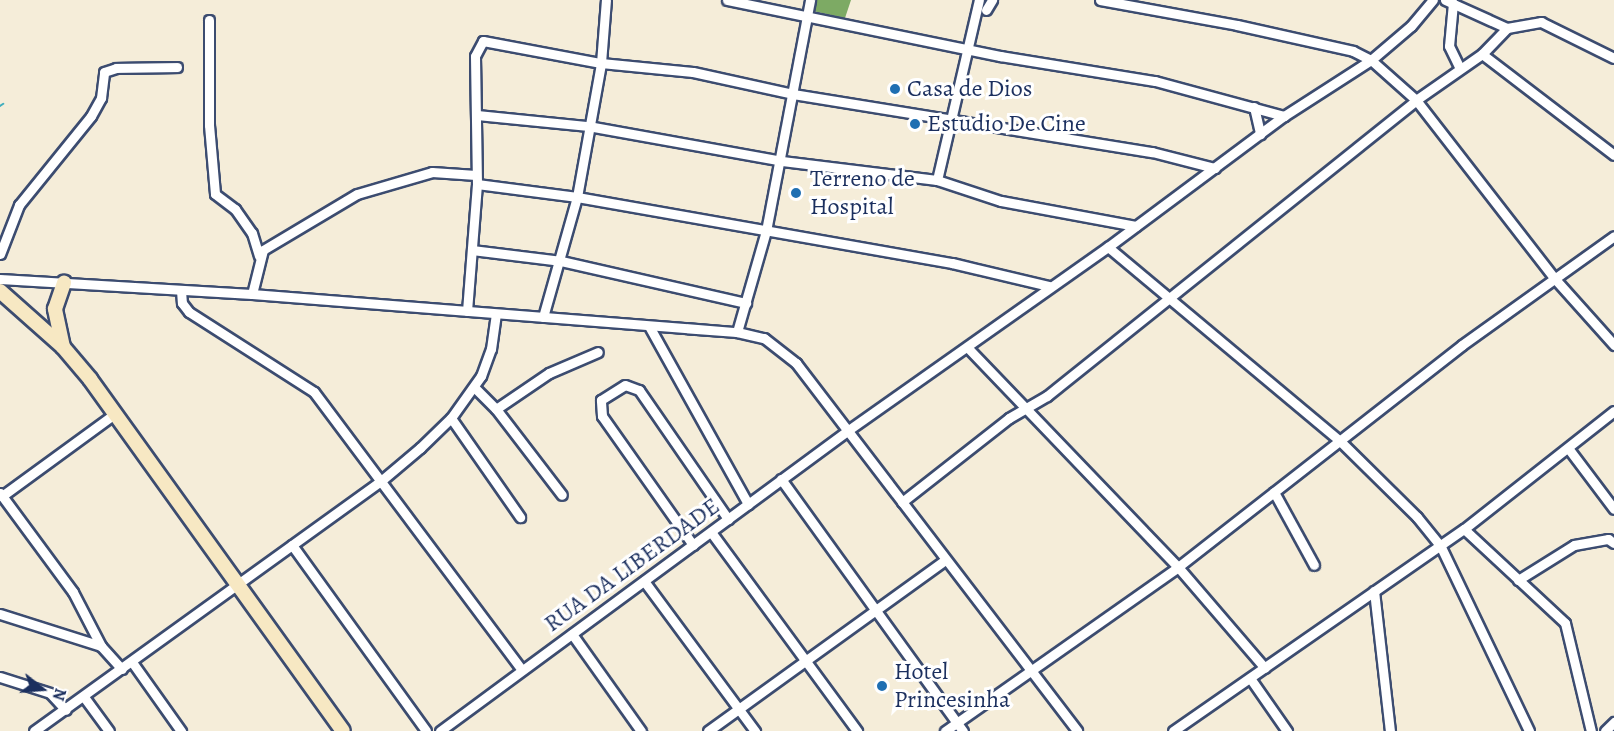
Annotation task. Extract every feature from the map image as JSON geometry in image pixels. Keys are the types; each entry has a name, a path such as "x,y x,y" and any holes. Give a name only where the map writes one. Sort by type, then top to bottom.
{"main road":[{"path":"63,347 55,309 64,283"},
{"path":"0,291 63,347 116,413 343,731"}],"street":[{"path":"543,317 561,261 577,197 600,63 606,0"},
{"path":"727,0 969,50 1155,81 1284,116"},
{"path":"737,332 766,231 782,161 810,0"},
{"path":"937,180 979,0"},
{"path":"986,10 992,0"},
{"path":"1100,0 1353,51 1371,60 1416,99 1555,279 1614,345"},
{"name":"RUA DA LIBERDADE","path":"440,731 847,431 1049,286 1108,247 1284,116 1371,60 1411,26 1429,1"},
{"path":"1460,69 1449,46 1449,2 1507,28 1541,22 1614,58"},
{"path":"209,20 209,125 215,194 236,209 252,233 259,256 252,294"},
{"path":"902,502 1009,418 1026,411 1416,99 1482,54 1507,28"},
{"path":"467,311 476,179 475,56 483,41 600,63 631,63 693,72 793,94 951,122 1152,152 1215,168"},
{"path":"1482,54 1614,155"},
{"path":"0,254 19,205 91,116 101,98 104,72 116,68 177,67"},
{"path":"1254,106 1260,134"},
{"path":"477,115 588,126 782,161 937,180 1001,201 1136,226"},
{"path":"259,256 357,194 432,172 999,271 1049,286"},
{"path":"945,731 1178,567 1462,345 1614,236"},
{"path":"1108,247 1340,441 1392,489 1440,545 1529,731"},
{"path":"472,250 561,261 746,303"},
{"path":"0,279 252,294 737,332 764,338 782,349 1077,731"},
{"path":"181,290 182,303 189,312 314,392 522,670"},
{"path":"34,731 382,480 451,418 474,388 491,349 496,314"},
{"path":"649,326 748,504"},
{"path":"967,347 1178,567 1265,668"},
{"path":"496,409 549,373 598,352"},
{"path":"693,545 602,416 601,400 625,385 639,390 728,519"},
{"path":"474,388 496,409 562,495"},
{"path":"1173,731 1464,529 1614,411"},
{"path":"116,413 1,496 73,592 101,646 122,669"},
{"path":"451,418 520,517"},
{"path":"1568,448 1614,509"},
{"path":"782,479 963,731"},
{"path":"1274,492 1314,565"},
{"path":"1464,529 1564,623 1591,731"},
{"path":"711,532 857,731"},
{"path":"1518,580 1574,545 1608,539 1614,543"},
{"path":"292,545 426,731"},
{"path":"708,731 945,560"},
{"path":"644,581 755,731"},
{"path":"1374,591 1390,731"},
{"path":"0,614 101,646"},
{"path":"572,634 641,731"},
{"path":"132,662 181,731"},
{"path":"0,676 50,693 66,710"},
{"path":"1250,678 1287,731"},
{"path":"84,696 109,731"},
{"path":"1605,731 1614,722"}],"green space":[{"path":"816,0 851,0 845,18 813,11"}],"place":[{"name":"Casa de Dios","path":"895,89"},
{"name":"Estudio De Cine","path":"915,124"},
{"name":"Terreno de Hospital","path":"796,193"},
{"name":"Hotel Princesinha","path":"882,686"}]}
